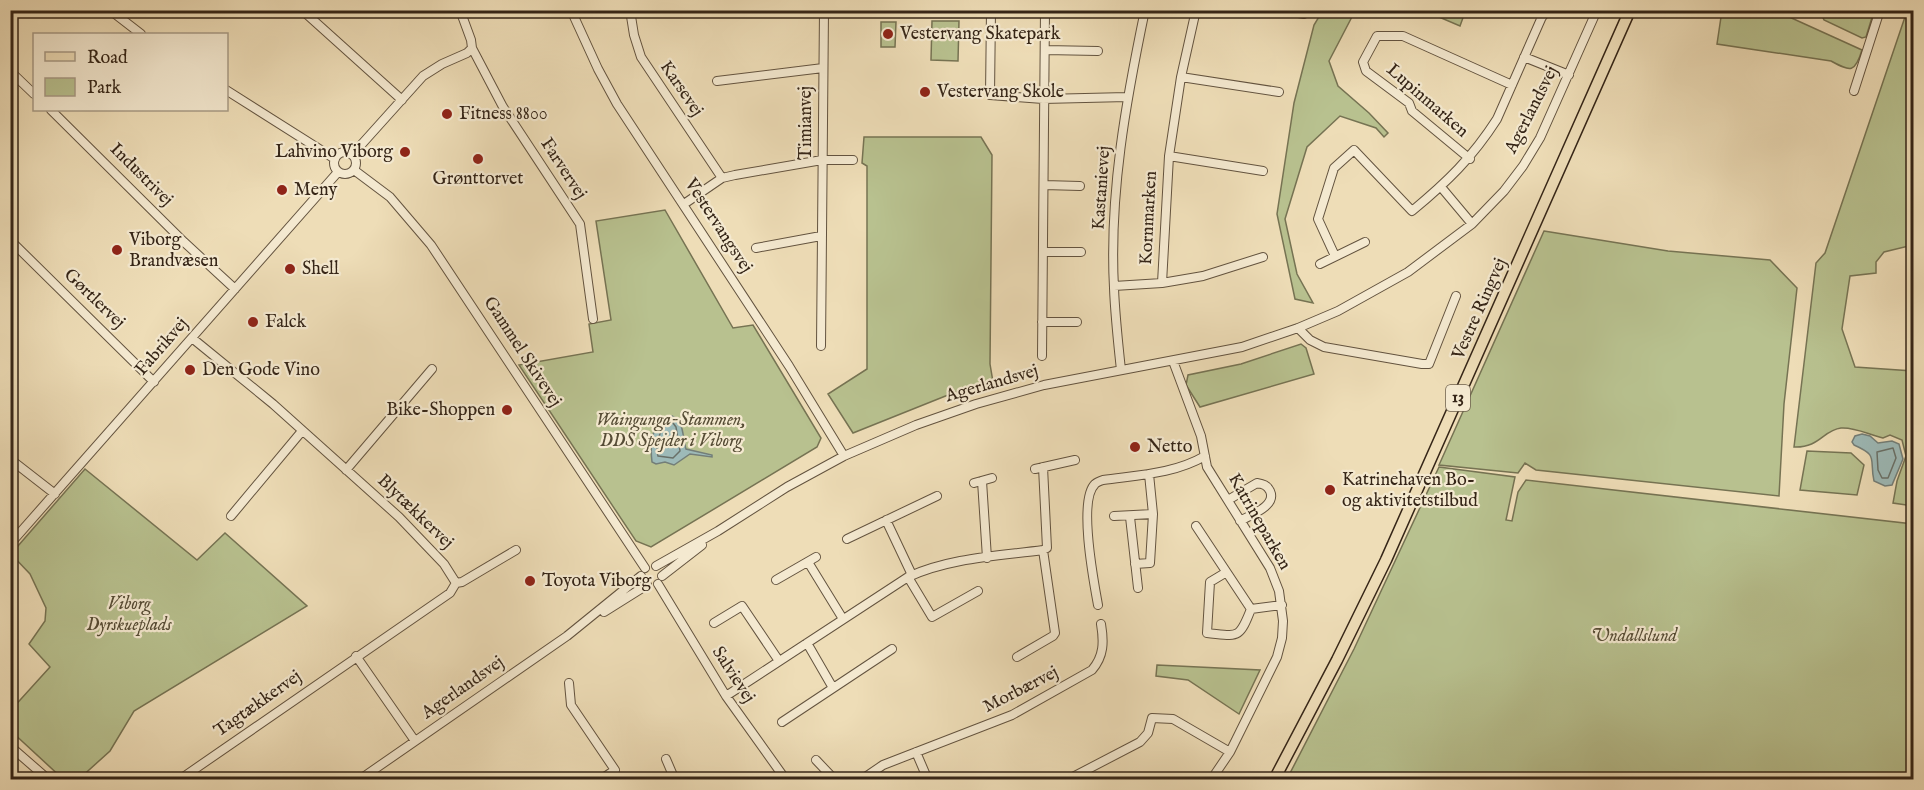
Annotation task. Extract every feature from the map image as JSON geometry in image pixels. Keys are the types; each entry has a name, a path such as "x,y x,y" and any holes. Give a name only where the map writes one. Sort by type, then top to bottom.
{"main road":[{"name":"Vestre Ringvej","path":"1274,780 1386,560 1630,10"}],"street":[{"path":"110,10 140,33"},
{"path":"302,10 402,100"},
{"name":"Farvervej","path":"460,10 471,40 471,48 503,107 580,224 593,320"},
{"name":"Vestervangsvej","path":"571,10 617,104 789,366 844,456"},
{"name":"Karsevej","path":"630,10 634,35 641,57 722,178"},
{"name":"Timianvej","path":"821,346 824,10"},
{"path":"991,10 990,95 1043,99 1127,97"},
{"path":"1042,356 1045,10"},
{"name":"Kastanievej","path":"1121,370 1114,286 1116,192 1127,97 1145,10"},
{"name":"Kornmarken","path":"1162,283 1169,156 1181,77 1196,10"},
{"path":"1280,10 1304,14"},
{"name":"Lupinmarken","path":"1335,256 1318,219 1334,168 1354,150 1412,211 1470,159 1497,119 1544,13 1529,10"},
{"name":"Agerlandsvej","path":"656,566 718,531 787,487 844,456 916,425 976,404 1044,385 1242,347 1298,328 1347,306 1408,272 1472,224 1504,191 1523,166 1540,138 1597,10"},
{"path":"1854,91 1880,10"},
{"name":"Lupinmarken","path":"1470,159 1412,111 1409,103 1366,70 1363,62 1377,36 1403,36 1512,85"},
{"path":"352,155 423,76 432,69 467,53 471,48"},
{"path":"1045,50 1098,51"},
{"path":"1524,57 1569,75"},
{"path":"717,81 823,68"},
{"path":"10,71 33,93"},
{"path":"1181,77 1279,92"},
{"path":"228,91 335,159"},
{"name":"Industrivej","path":"52,111 184,242 235,289"},
{"path":"343,153 352,155 356,162 354,170 347,174 339,172 334,166 335,159 343,153"},
{"name":"Kornmarken","path":"1169,156 1263,171"},
{"path":"684,204 722,178 822,160 853,160"},
{"name":"Gammel Skivevej","path":"354,170 390,197 431,245 643,572"},
{"name":"Fabrikvej","path":"10,544 339,172"},
{"path":"1044,185 1080,186"},
{"path":"1441,187 1472,224"},
{"path":"756,248 821,236"},
{"name":"Gørtlervej","path":"10,240 154,382"},
{"path":"1320,264 1365,242"},
{"path":"1043,252 1081,252"},
{"name":"Kornmarken","path":"1114,286 1162,283 1203,276 1263,257"},
{"path":"1298,328 1310,340 1324,347 1422,364 1429,363 1456,296"},
{"path":"1042,322 1077,322"},
{"name":"Blytækkervej","path":"192,338 302,431 406,524 444,564 456,583"},
{"name":"Katrineparken","path":"1173,361 1202,436 1207,467 1270,568 1282,605 1282,638 1276,657 1230,752 1211,780"},
{"path":"346,470 432,369"},
{"path":"231,516 302,431"},
{"path":"1098,605 1087,522 1091,490 1094,485 1103,480 1175,470 1190,465 1205,456"},
{"path":"10,459 55,494"},
{"path":"726,696 910,576 950,563 1047,548 1039,468 1076,460"},
{"path":"1136,564 1150,563 1153,514 1149,474"},
{"path":"987,558 978,482 993,478"},
{"path":"1228,500 1257,483 1263,484 1270,491 1271,496 1267,506 1240,521"},
{"path":"847,539 936,496"},
{"path":"1114,516 1130,517 1153,514"},
{"path":"1130,517 1138,588"},
{"path":"886,520 910,576 932,617 978,591"},
{"path":"1196,526 1251,609"},
{"name":"Agerlandsvej","path":"662,576 718,531"},
{"name":"Tagtækkervej","path":"179,780 450,593 456,583 462,582 516,549"},
{"path":"1017,657 1055,633 1043,550"},
{"path":"776,580 816,557"},
{"path":"808,562 843,619"},
{"path":"651,566 656,566 662,576 657,584 647,585 643,581 643,572 651,566"},
{"name":"Agerlandsvej","path":"586,623 643,572"},
{"path":"1225,573 1210,582 1207,633 1235,635 1243,631 1251,609"},
{"name":"Salvievej","path":"657,584 726,696 786,780"},
{"name":"Agerlandsvej","path":"359,780 586,623 647,585"},
{"path":"1251,609 1282,605"},
{"path":"714,623 742,606 779,661"},
{"name":"Morbærvej","path":"861,780 883,765 1012,716 1092,670 1102,654 1101,624"},
{"path":"807,642 833,688"},
{"path":"782,722 892,649"},
{"path":"356,656 415,741"},
{"path":"569,683 571,705 615,770 600,780"},
{"path":"1067,780 1140,742 1148,732 1152,718 1173,719 1230,752"},
{"path":"10,746 49,780"},
{"path":"916,752 928,780"},
{"path":"666,759 675,780"},
{"path":"816,760 835,780"}],"green space":[{"path":"1323,10 1355,11 1329,61 1338,86 1388,133 1384,137 1376,128 1340,116 1307,147 1285,219 1297,274 1313,303 1295,299 1277,214 1294,103 1314,25"},
{"path":"1425,11 1454,11 1464,15 1460,26"},
{"path":"1720,11 1732,11 1743,16 1746,11 1776,11 1862,50 1857,63 1848,68 1831,61 1717,44"},
{"path":"1820,11 1874,11 1866,37 1862,38 1824,20"},
{"path":"1907,11 1914,11 1913,245 1884,252 1876,262 1876,273 1850,276 1842,329 1855,367 1913,371 1913,506 1893,503 1897,481 1906,456 1902,440 1890,435 1883,438 1841,428 1835,429 1810,445 1794,447 1816,263 1825,253"},
{"path":"932,21 959,21 958,61 931,60"},
{"name":"Vestervang Skatepark","path":"881,22 896,22 895,47 881,47"},
{"path":"864,137 981,137 992,155 990,364 993,382 963,389 853,433 828,394 867,369 867,166 862,163"},
{"name":"Waingunga-Stammen, DDS Spejder i Viborg","path":"665,210 733,328 753,325 821,438 817,447 651,547 636,541 519,365 593,352 589,324 611,320 596,221"},
{"path":"1544,231 1668,251 1770,260 1797,288 1784,404 1779,496 1536,470 1525,463 1518,473 1439,465"},
{"path":"1301,344 1306,348 1314,374 1200,407 1186,385 1188,375 1241,364"},
{"path":"1807,451 1851,453 1864,465 1857,495 1800,490"},
{"name":"Undallslund","path":"1439,467 1515,477 1506,520 1512,521 1518,492 1526,480 1913,524 1913,779 1287,779 1354,649"},
{"name":"Viborg Dyrskueplads","path":"85,469 197,560 225,533 307,606 134,711 110,751 79,779 63,779 11,731 11,710 50,667 29,644 45,621 46,608 30,574 11,554"},
{"path":"1157,665 1260,670 1239,714 1188,680 1156,676"}],"water":[{"path":"672,416 681,426 686,449 712,455 712,457 690,454 674,465 652,462 651,448 656,427 665,418"},
{"path":"1862,434 1870,436 1878,443 1892,441 1899,444 1903,459 1892,485 1885,486 1874,481 1870,455 1852,442 1855,436"}],"place":[{"name":"Vestervang Skatepark","path":"888,34"},
{"name":"Vestervang Skole","path":"925,92"},
{"name":"Fitness 8800","path":"447,114"},
{"name":"Lahvino Viborg","path":"405,152"},
{"name":"Grønttorvet","path":"478,159"},
{"name":"Meny","path":"282,190"},
{"name":"Viborg Brandvæsen","path":"117,250"},
{"name":"Shell","path":"290,269"},
{"name":"Falck","path":"253,322"},
{"name":"Den Gode Vino","path":"190,370"},
{"name":"Bike-Shoppen","path":"507,410"},
{"name":"Netto","path":"1135,447"},
{"name":"Katrinehaven Bo- og aktivitetstilbud","path":"1330,490"},
{"name":"Toyota Viborg","path":"530,581"}]}
